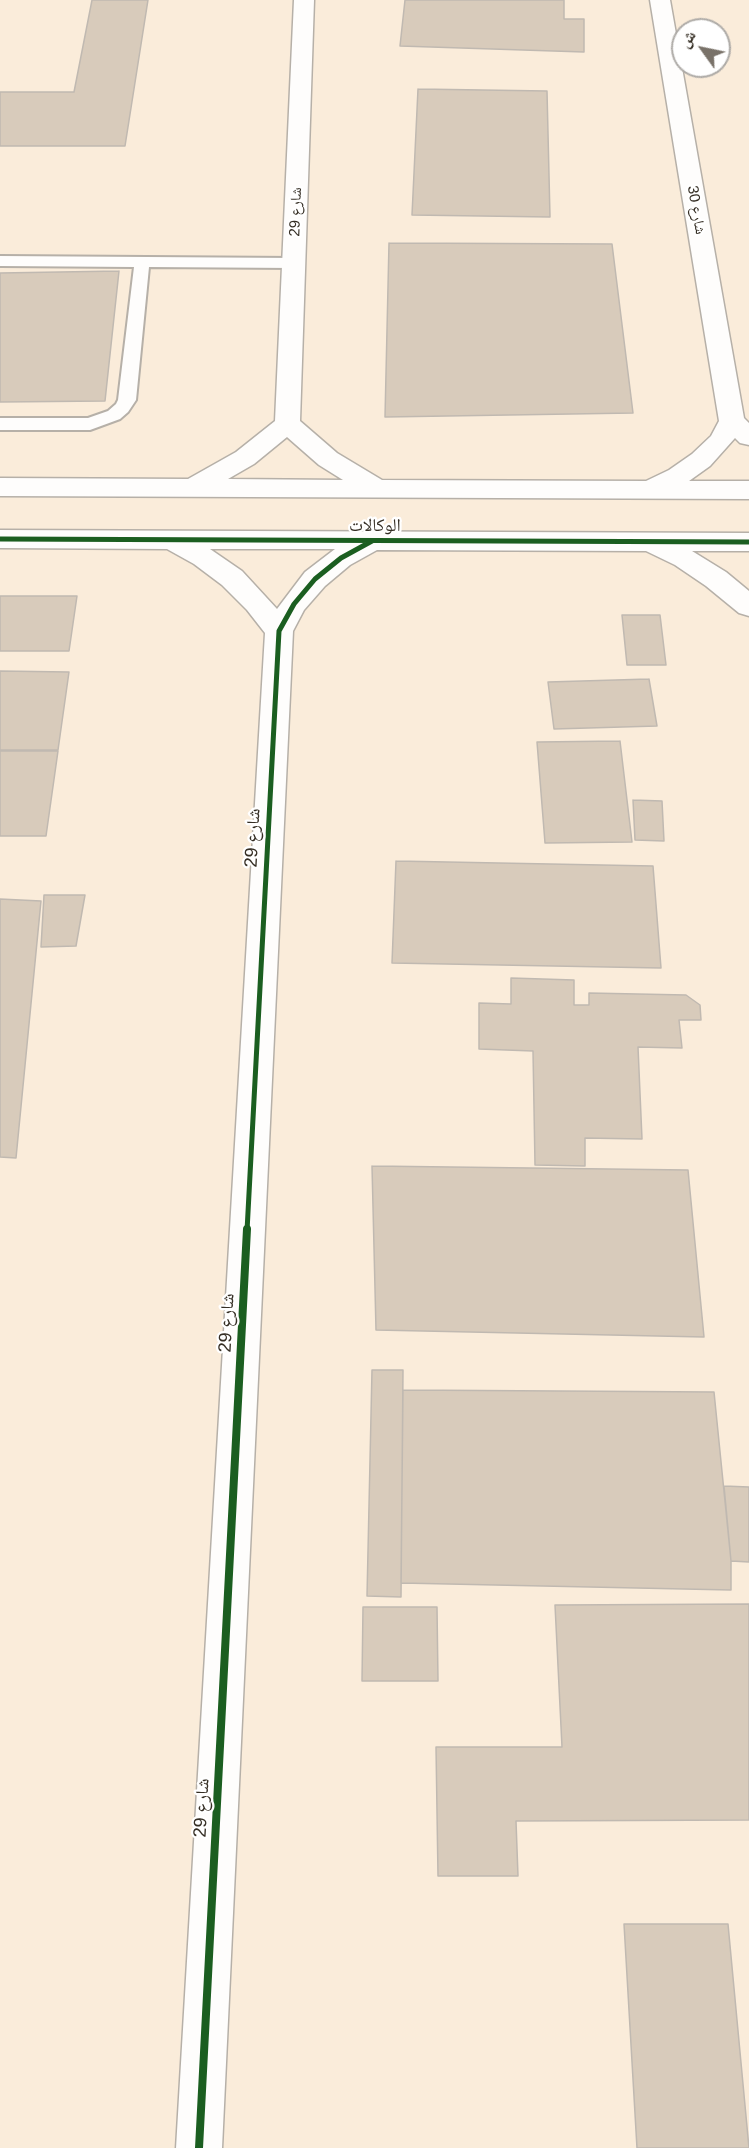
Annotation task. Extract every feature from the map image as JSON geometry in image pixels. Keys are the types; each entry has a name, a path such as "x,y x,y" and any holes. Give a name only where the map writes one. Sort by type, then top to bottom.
{"street":[{"name":"شارع 29","path":"287,424 304,0"},
{"name":"شارع 30","path":"650,489 678,476 701,460 720,441 741,429 660,0"},
{"path":"192,488 245,458 287,424 328,459 378,489"},
{"name":"الوكالات","path":"0,487 749,490"},
{"name":"الوكالات","path":"0,539 749,542"},
{"path":"169,539 202,557 232,578 258,603 279,631"},
{"name":"شارع 29","path":"199,2148 279,631 294,604 315,579 341,558 372,541"},
{"path":"648,541 684,558 716,579 749,606"}],"lane":[{"path":"0,261 294,263"},
{"path":"0,424 90,424 114,415 122,408 127,400 142,262"}],"shaded area":[{"path":"0,0 749,0 749,2148 0,2148"}],"building":[{"path":"92,0 148,0 125,146 0,146 0,92 74,92"},
{"path":"405,0 564,0 564,19 584,19 584,52 400,46"},
{"path":"418,89 547,91 550,217 412,215"},
{"path":"389,243 612,244 633,413 385,417"},
{"path":"119,271 105,401 0,402 0,273"},
{"path":"0,596 77,596 69,651 0,651"},
{"path":"622,615 660,615 666,665 627,665"},
{"path":"0,671 69,672 58,750 0,750"},
{"path":"649,679 657,726 554,729 548,682"},
{"path":"620,741 632,842 545,843 537,742"},
{"path":"0,751 58,751 46,836 0,836"},
{"path":"633,800 662,801 664,841 635,840"},
{"path":"396,861 653,866 661,968 392,963"},
{"path":"44,895 85,895 76,946 41,947"},
{"path":"0,899 41,901 16,1158 0,1157"},
{"path":"511,978 574,980 574,1005 589,1005 589,993 686,995 700,1005 701,1020 679,1020 682,1048 638,1047 642,1139 585,1138 585,1166 535,1165 533,1051 479,1049 479,1003 511,1004"},
{"path":"372,1166 688,1170 704,1337 376,1330"},
{"path":"372,1370 403,1370 401,1597 367,1596"},
{"path":"403,1390 714,1392 731,1561 731,1590 401,1583"},
{"path":"724,1486 749,1487 749,1562 731,1561"},
{"path":"749,1604 749,1820 516,1821 518,1876 438,1876 436,1747 562,1747 555,1605"},
{"path":"363,1607 437,1607 438,1681 362,1681"},
{"path":"624,1924 728,1924 749,2148 637,2148"}],"cycle path":[{"path":"0,539 749,542"},
{"path":"199,2148 279,631 294,604 315,579 341,558 372,541"}]}
